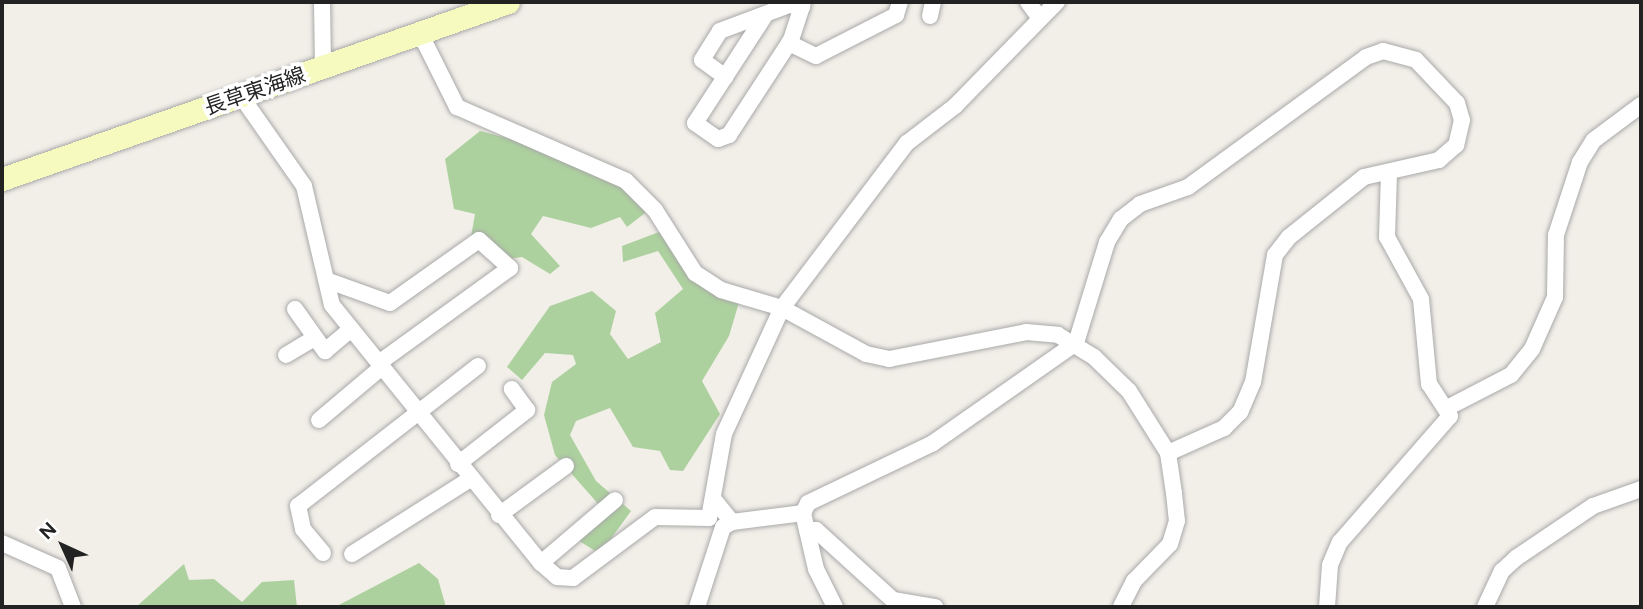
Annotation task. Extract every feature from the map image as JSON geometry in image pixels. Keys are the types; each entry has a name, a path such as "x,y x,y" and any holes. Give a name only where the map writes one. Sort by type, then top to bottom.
{"main road":[{"name":"長草東海線","path":"2,179 508,2"}],"street":[{"path":"322,2 323,66"},
{"path":"789,44 816,56 896,15 900,2"},
{"path":"1028,2 1039,17"},
{"path":"241,96 304,186 332,305 415,412 541,563 557,577 573,578 655,517 704,522 715,501 724,434 782,308 907,143 955,106 1039,17 1058,2"},
{"path":"725,77 702,60 720,31 764,17 789,5 803,4 789,44 729,135 718,139 695,123 725,77 764,17"},
{"path":"419,33 457,107 626,181 655,210 695,273 721,290 782,308 866,355 889,359 1027,332 1076,343 1129,391 1168,453 1177,521 1170,544 1134,581 1122,607"},
{"path":"835,607 807,530 803,513 808,503 933,443 1076,343 1107,242 1121,219 1140,204 1188,187 1366,57 1383,51 1416,60 1457,103 1462,120 1455,145 1439,160 1364,177 1289,237 1275,256 1253,383 1240,412 1224,428 1168,453"},
{"path":"1447,408 1511,375 1532,349 1555,297 1556,235 1580,162 1594,140 1641,105"},
{"path":"1327,607 1330,565 1340,542 1414,462 1450,416 1429,384 1421,299 1387,237 1389,172"},
{"path":"319,420 381,365 510,268 480,240 390,303 326,280"},
{"path":"295,309 313,339 325,351 352,328"},
{"path":"286,355 313,339"},
{"path":"323,553 303,529 298,506 415,412 478,366"},
{"path":"458,464 527,410 512,389"},
{"path":"499,515 566,466"},
{"path":"352,554 470,479"},
{"path":"1485,607 1502,571 1516,558 1593,506 1641,489"},
{"path":"541,563 615,500"},
{"path":"715,501 732,522"},
{"path":"697,607 723,527 732,522 803,513"},
{"path":"807,530 816,530 893,600 935,607"},
{"path":"2,543 58,568 73,607"}],"green space":[{"path":"480,131 539,146 621,185 649,210 627,227 620,217 591,228 543,216 531,234 560,266 550,274 522,257 509,259 471,237 475,214 454,209 445,159"},
{"path":"659,232 688,274 740,299 729,336 702,381 720,414 683,471 670,470 660,451 633,447 610,408 576,421 570,435 596,481 631,511 600,554 568,534 600,506 555,455 544,415 552,382 576,364 573,355 545,353 522,380 507,367 550,306 592,291 616,311 610,334 628,359 661,342 655,313 683,289 658,251 623,262 622,246"},
{"path":"419,563 438,579 446,607 335,607"},
{"path":"184,564 189,580 214,579 242,602 262,582 294,580 297,607 136,607"}]}
